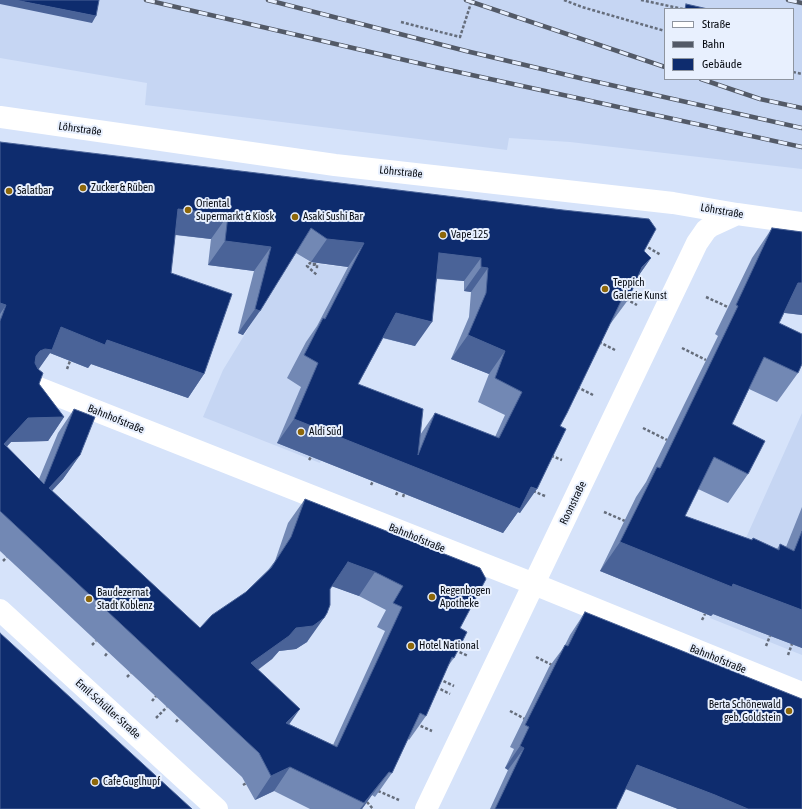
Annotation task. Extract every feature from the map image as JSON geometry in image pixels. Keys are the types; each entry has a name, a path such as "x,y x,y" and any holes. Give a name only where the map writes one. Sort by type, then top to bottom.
{"street":[{"name":"Löhrstraße","path":"0,117 335,165 673,203 802,223"},
{"name":"Roonstraße","path":"426,809 697,243 706,230 711,226 738,214"},
{"name":"Bahnhofstraße","path":"31,385 534,584 802,693"},
{"name":"Emil-Schüller-Straße","path":"0,610 217,809"}],"path":[{"path":"400,22 460,37 472,0"},
{"path":"564,0 582,8 664,31"},
{"path":"641,0 678,8"},
{"path":"642,240 642,244 661,255"},
{"path":"314,263 314,265 314,266 317,267 316,264 313,264 310,263 307,266 317,275"},
{"path":"706,297 728,307"},
{"path":"623,298 637,305"},
{"path":"596,341 615,350"},
{"path":"682,348 706,360"},
{"path":"67,369 70,361"},
{"path":"575,386 593,395"},
{"path":"643,428 667,440"},
{"path":"549,462 552,456 562,460"},
{"path":"371,485 373,481"},
{"path":"538,486 533,491 545,496"},
{"path":"396,495 398,491"},
{"path":"604,512 624,521"},
{"path":"3,561 7,557"},
{"path":"702,620 705,614"},
{"path":"766,646 770,636"},
{"path":"92,645 96,641"},
{"path":"788,655 792,644"},
{"path":"454,650 468,656"},
{"path":"105,656 108,652"},
{"path":"536,657 554,666"},
{"path":"127,677 131,673"},
{"path":"433,676 454,686"},
{"path":"430,685 450,694"},
{"path":"152,701 156,696"},
{"path":"510,712 528,720"},
{"path":"176,722 180,718"},
{"path":"410,722 432,731"},
{"path":"243,785 247,781 252,784"},
{"path":"378,791 399,800"},
{"path":"367,802 373,809"}],"shaded area":[{"path":"0,0 802,0 802,169 570,142 509,138 507,150 145,105 147,83 0,58"},
{"path":"295,252 311,263 422,277 415,346 380,338 338,415 320,463 203,417 223,370"},
{"path":"802,413 802,655 710,618"}],"building":[{"path":"15,0 99,0 96,16"},
{"path":"686,4 704,8 685,8"},
{"path":"0,142 649,219 656,229 644,251 651,258 642,267 628,300 623,297 560,426 566,429 537,489 531,487 520,509 294,419 318,363 304,355 323,318 325,319 364,243 327,239 311,228 260,311 255,309 271,247 225,241 228,215 178,209 171,273 232,294 204,374 107,340 105,345 61,327 52,350 45,349 40,351 36,356 35,363 38,369 43,373 39,384 64,417 28,418 4,444 44,484 74,409 95,417 80,455 49,488 200,628 212,615 246,592 271,568 291,537 305,499 480,568 486,579 460,628 467,632 454,658 452,657 426,716 420,713 392,773 389,772 364,803 290,767 271,776 259,753 0,511 0,321 6,305 0,303","holes":["439,253 481,258 481,267 488,268 486,293 468,335 505,351 495,378 522,392 499,438 435,413 418,455 423,409 358,384 396,313 432,322","348,562 375,572 403,586 393,603 402,607 337,747 286,723 300,709 251,663 289,636 296,628 313,626 324,618 330,605 330,589"]},
{"path":"772,228 802,232 802,283 798,283 779,323 802,334 802,364 798,373 764,357 732,424 765,441 748,474 714,457 685,516 752,540 753,538 779,550 780,544 794,551 802,531 802,610 733,584 732,587 620,542 657,467 660,468 738,306 736,305"},
{"path":"585,612 802,699 802,809 748,809 637,765 616,809 495,809 524,748 520,746 529,727 525,725 565,645 568,646"},
{"path":"0,633 192,809 0,809"}],"railway":[{"path":"146,0 435,67 802,147"},
{"path":"268,0 466,51 802,128"},
{"path":"466,0 664,67"},
{"path":"788,0 802,3"},
{"path":"704,80 760,99 802,108"}],"place":[{"name":"Zucker & Rüben","path":"83,188"},
{"name":"Salatbar","path":"9,191"},
{"name":"Oriental Supermarkt & Kiosk","path":"188,210"},
{"name":"Asaki Sushi Bar","path":"295,217"},
{"name":"Vape 125","path":"443,235"},
{"name":"Teppich Galerie Kunst","path":"605,289"},
{"name":"Aldi Süd","path":"301,432"},
{"name":"Regenbogen Apotheke","path":"432,597"},
{"name":"Baudezernat Stadt Koblenz","path":"89,599"},
{"name":"Hotel National","path":"411,646"},
{"name":"Berta Schönewald geb. Goldstein","path":"789,711"},
{"name":"Cafe Guglhupf","path":"95,782"}]}
